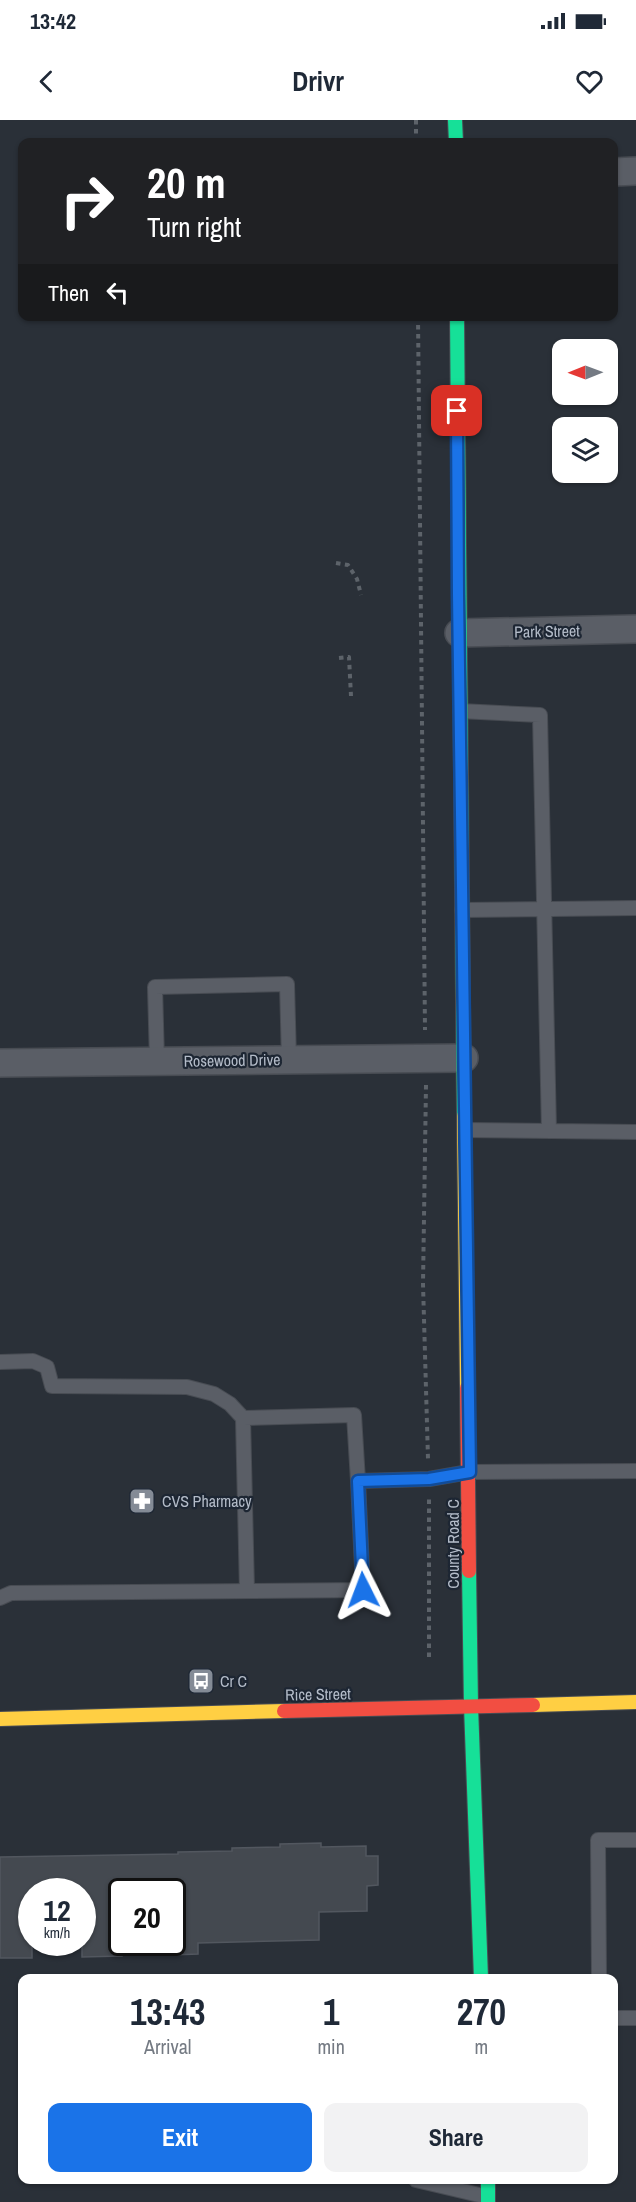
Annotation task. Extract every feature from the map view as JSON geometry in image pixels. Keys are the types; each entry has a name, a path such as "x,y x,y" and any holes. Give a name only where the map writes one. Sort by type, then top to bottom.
{"main road":[{"path":"455,120 456,138"},
{"name":"County Road C","path":"457,321 471,1706 481,1974"},
{"name":"Rice Street","path":"0,1719 636,1702"}],"street":[{"path":"618,172 636,171"},
{"name":"Park Street","path":"459,633 636,629"},
{"name":"Rosewood Drive","path":"0,1063 464,1058"}],"lane":[{"path":"460,711 540,715 549,1131"},
{"path":"462,910 636,908"},
{"path":"157,1061 155,987 287,984 289,1060"},
{"path":"465,1130 636,1132"},
{"path":"0,1362 33,1361 47,1367 52,1386 187,1387 214,1394 230,1404 243,1418 247,1591"},
{"path":"0,1598 11,1593 363,1590 354,1415 243,1418"},
{"path":"358,1481 429,1479 470,1472 636,1471"},
{"path":"599,1974 598,1840 636,1840"},
{"path":"618,2018 636,2018"},
{"path":"431,2184 488,2199"}],"path":[{"path":"416,120 417,138"},
{"path":"418,321 425,1025"},
{"path":"336,563 348,565 357,579 361,595"},
{"path":"339,658 349,657 351,696"},
{"path":"426,1093 423,1284 429,1479 429,1657"}],"building":[{"path":"321,1843 321,1847 366,1846 366,1856 378,1856 378,1885 367,1886 367,1911 319,1912 319,1940 198,1943 198,1954 186,1954 186,1878 108,1878 108,1956 122,1956 82,1957 96,1956 96,1878 18,1878 18,1956 32,1956 32,1958 0,1958 0,1857 178,1854 178,1852 232,1851 232,1848 280,1847 280,1844"}],"traffic: fast":[{"path":"455,120 456,138"},
{"path":"457,321 464,1116"},
{"path":"469,1571 471,1706 481,1974"},
{"path":"488,2184 488,2202"}],"traffic: slow":[{"path":"464,1116 467,1388"},
{"path":"533,1705 636,1702"},
{"path":"0,1719 284,1711"}],"traffic: jam":[{"path":"467,1388 469,1571"},
{"path":"284,1711 533,1705"}],"place":[{"name":"CVS Pharmacy","path":"142,1501"},
{"name":"Cr C","path":"201,1681"}],"route":[{"path":"363,1590 358,1481 429,1479 470,1472 457,411"}]}
